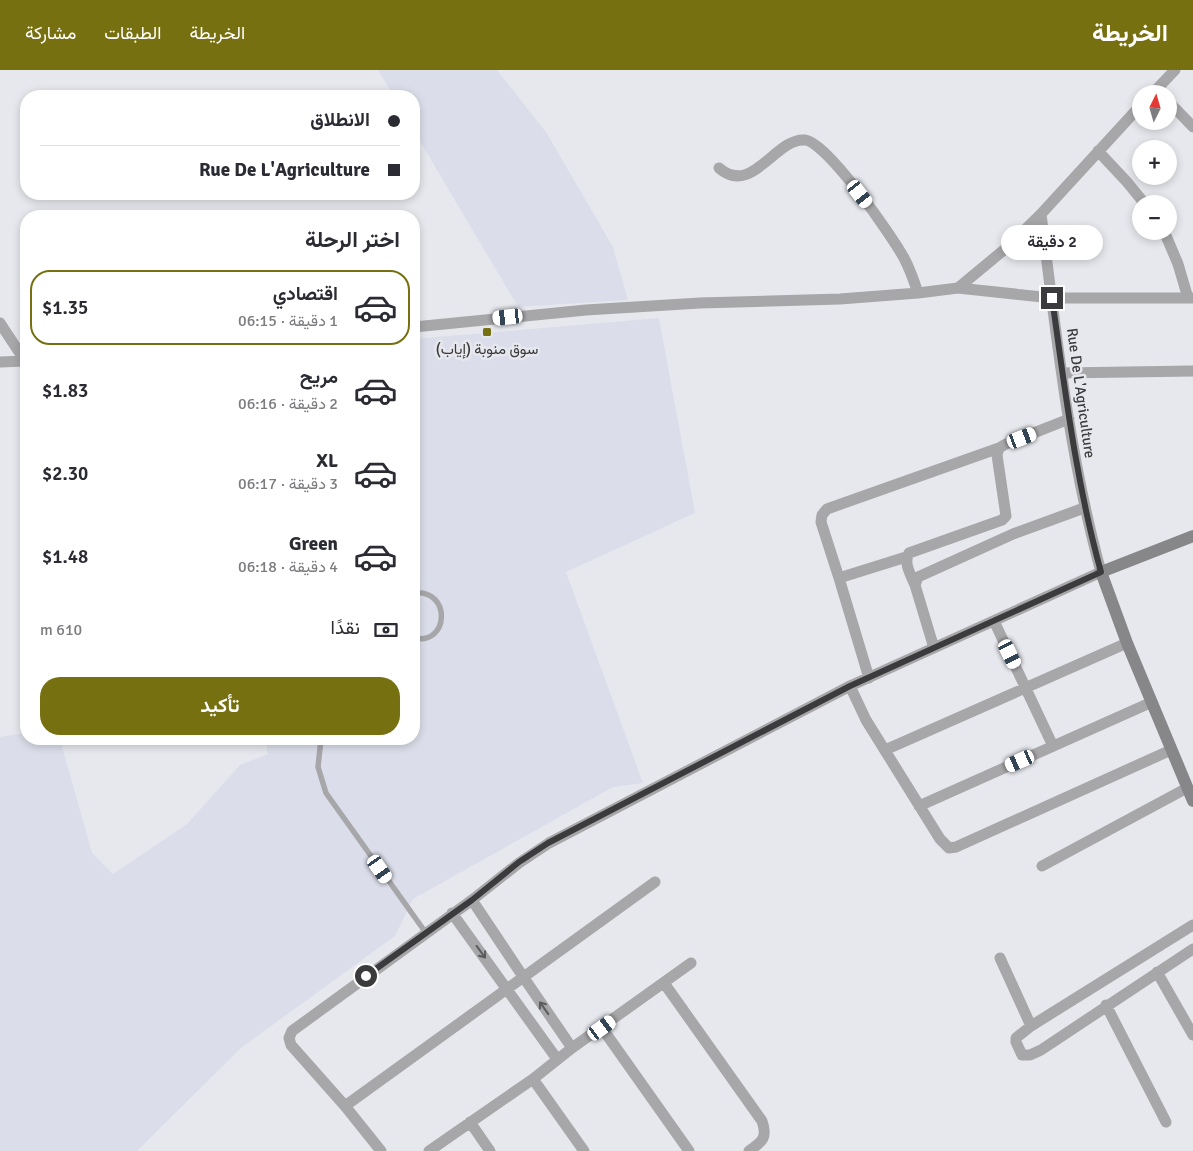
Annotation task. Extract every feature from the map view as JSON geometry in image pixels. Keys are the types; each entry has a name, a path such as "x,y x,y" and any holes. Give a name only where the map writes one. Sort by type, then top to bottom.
{"street":[{"path":"1162,85 1175,70"},
{"path":"1178,112 1193,128"},
{"path":"958,288 1041,214 1132,115"},
{"path":"719,168 730,175 744,174 763,165 790,143 803,140 815,144 852,183 869,205 904,258 918,293"},
{"path":"1098,151 1138,195"},
{"name":"Rue De L'Agriculture","path":"1041,214 1069,419 1084,508 1101,572"},
{"path":"420,326 586,310 840,299 958,288 1052,298 1191,298 1168,240"},
{"path":"0,323 20,352"},
{"path":"0,362 20,361"},
{"path":"1062,373 1193,371"},
{"path":"869,678 821,522 822,515 826,509 999,448 1069,419"},
{"path":"999,448 997,455 1006,516 1013,534"},
{"path":"915,585 918,578 924,574 1013,534 1084,508"},
{"path":"839,578 906,557 909,553 1002,520 1006,516"},
{"path":"377,1149 345,1106 291,1045 289,1038 292,1031 472,900 519,862 548,843 850,686 1101,572 1193,536"},
{"path":"906,557 906,563 915,585 934,648"},
{"path":"1101,572 1127,643 1193,801"},
{"path":"994,621 1054,746"},
{"path":"884,750 1127,643"},
{"path":"850,686 866,720 919,806 940,839 945,845 953,848 1171,750"},
{"path":"919,806 1152,702"},
{"path":"1042,866 1187,788"},
{"path":"345,1106 654,882"},
{"path":"472,900 572,1048"},
{"path":"452,913 557,1059"},
{"path":"1193,925 1031,1026 1016,1038 1022,1055 1026,1056 1041,1050 1106,1005 1193,949"},
{"path":"1000,958 1031,1026"},
{"path":"429,1151 533,1079 557,1059 691,963"},
{"path":"1158,972 1193,1035"},
{"path":"664,983 762,1122 765,1130 764,1138 749,1151"},
{"path":"1106,1005 1166,1122"},
{"path":"602,1028 689,1151"},
{"path":"533,1079 584,1151"},
{"path":"470,1122 490,1151"}],"lane":[{"path":"420,592 431,596 441,608 442,622 434,634 420,640"},
{"path":"320,745 318,767 326,793 426,933"}],"shaded area":[{"path":"378,70 497,70 546,132 613,247 628,300 518,307 420,141 420,90 390,90"},
{"path":"659,318 695,513 566,572 643,783 613,787 413,899 395,936 241,1048 137,1151 0,1151 0,737 20,734 20,745 62,745 92,853 113,874 187,824 240,765 268,754 266,745 420,745 420,338"}],"place":[{"name":"سوق منوبة (إياب)","path":"487,332"}],"route":[{"path":"366,976 472,900 519,862 548,843 850,686 1101,572 1084,508 1052,298"}]}
